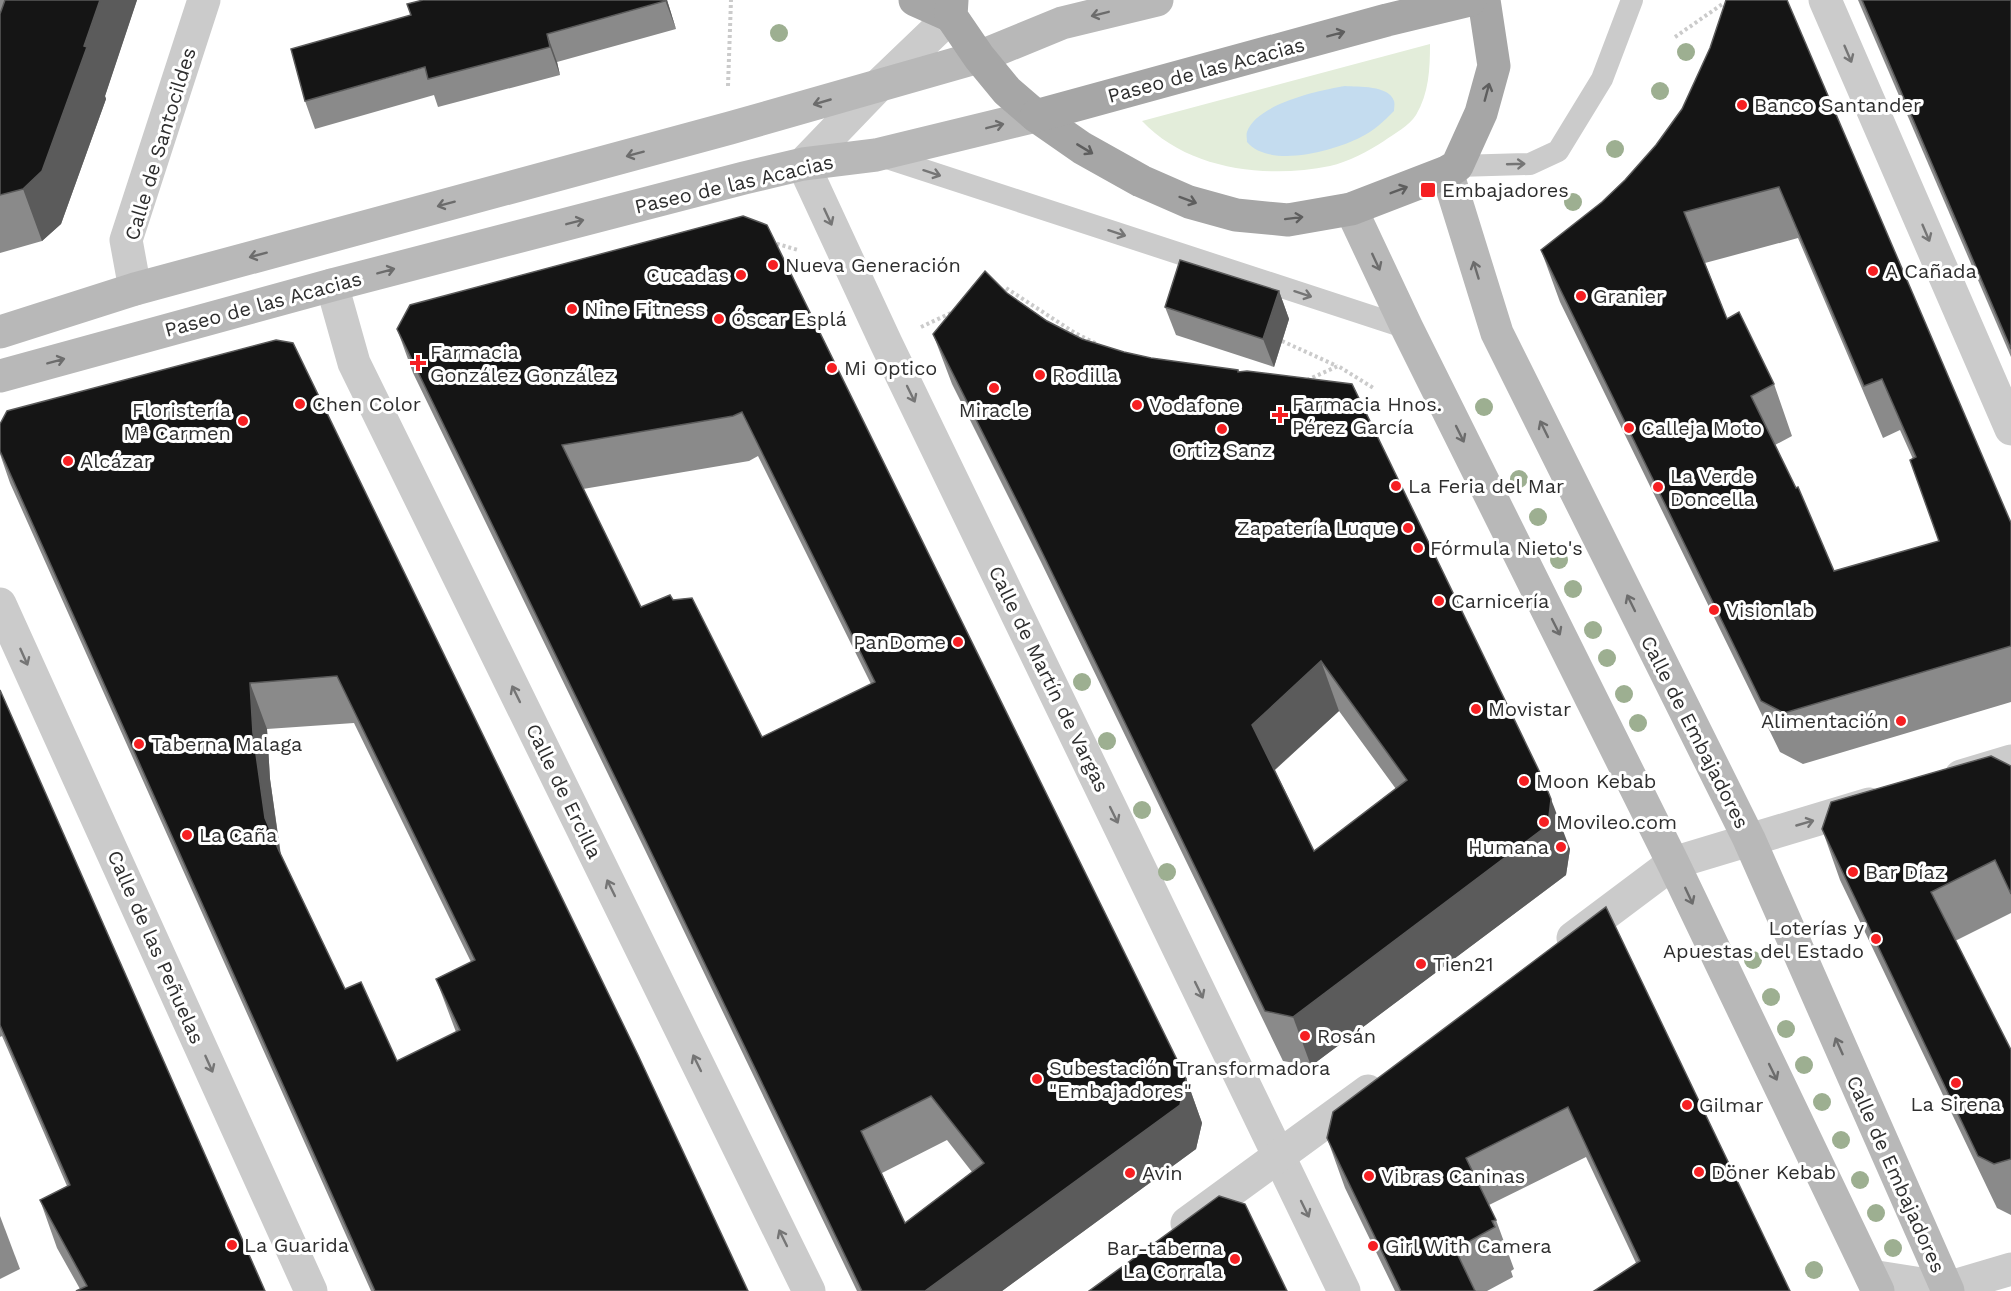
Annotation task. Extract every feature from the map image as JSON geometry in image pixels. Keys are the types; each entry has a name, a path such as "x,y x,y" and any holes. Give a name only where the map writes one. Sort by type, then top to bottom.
{"main road":[{"path":"915,0 952,8 979,57 1008,91 1036,116 1082,148 1141,181 1189,202 1236,216 1288,220 1351,209 1452,169 1481,112 1494,66 1484,0"},
{"path":"0,332 135,289 730,129 979,57 1062,23 1157,0"},
{"name":"Paseo de las Acacias","path":"0,376 333,285 803,164 876,155 1036,116 1375,23 1470,0"},
{"name":"Calle de Embajadores","path":"1452,169 1497,333 1749,840 1947,1290"},
{"path":"1351,209 1407,328 1673,863 1874,1284"}],"street":[{"name":"Calle de Santocildes","path":"135,289 126,240 204,0"},
{"path":"1825,0 2011,429"},
{"path":"803,164 952,8"},
{"name":"Calle de Martín de Vargas","path":"803,164 886,343 1344,1291"},
{"name":"Calle de Ercilla","path":"333,285 354,363 809,1291"},
{"name":"Calle de las Peñuelas","path":"0,604 312,1291"},
{"path":"1933,784 2011,761"},
{"path":"1550,955 1673,863 1900,795"},
{"path":"1159,1243 1388,1076"},
{"path":"1874,1284 1947,1290 2011,1269"}],"lane":[{"path":"1452,169 1530,164 1558,151 1602,79 1632,0"},
{"path":"876,155 1407,328"}],"path":[{"path":"730,129 728,86 731,0"},
{"path":"1675,37 1724,3"},
{"path":"767,240 798,250 803,260"},
{"path":"996,293 1006,288 1074,333 1106,349"},
{"path":"886,343 956,311"},
{"path":"1282,341 1338,366 1375,389"},
{"path":"1307,380 1338,366"}],"green space":[{"path":"1430,44 1426,89 1413,119 1372,149 1330,166 1281,171 1230,167 1182,151 1161,138 1142,121"}],"water":[{"path":"1345,86 1380,89 1386,92 1394,101 1394,111 1366,135 1319,152 1286,156 1271,155 1257,150 1247,142 1247,132 1253,122 1275,106 1305,95"}],"building":[{"path":"5,0 100,0 84,46 87,47 42,171 23,189 0,195 0,14"},
{"path":"423,0 665,1 547,34 550,47 428,79 425,67 305,101 291,49 411,15 407,4"},
{"path":"1726,0 1787,0 2011,523 2011,646 1784,713 1761,701 1541,250 1602,202 1656,145 1682,109 1710,48","holes":["1779,187 1864,386 1882,379 1916,457 1910,460 1939,541 1834,571 1798,487 1796,488 1751,396 1774,384 1739,312 1727,319 1684,212"]},
{"path":"1862,0 2011,0 2011,349"},
{"path":"743,216 767,225 1186,1078 1180,1105 925,1291 862,1291 397,329 410,305","holes":["742,412 875,682 762,737 692,598 673,600 670,595 641,607 562,445 733,416","931,1096 984,1163 905,1223 861,1131"]},
{"path":"1180,260 1279,291 1263,339 1165,307"},
{"path":"985,271 1007,293 1047,321 1082,339 1124,352 1238,370 1238,372 1247,371 1352,384 1543,779 1551,799 1548,825 1293,1017 1265,1011 1023,513 933,334","holes":["1321,661 1407,780 1314,851 1252,725"]},
{"path":"276,340 293,343 638,1055 748,1291 375,1291 0,451 0,424 7,411","holes":["337,676 475,960 436,979 460,1030 397,1061 361,982 345,989 265,818 253,733 250,683"]},
{"path":"0,690 265,1291 76,1291 87,1286 40,1200 70,1185 0,1025"},
{"path":"1991,756 2011,766 2011,894 1995,860 1931,892 2011,1050 2011,1159 1994,1164 1978,1156 1822,829 1831,802"},
{"path":"1606,907 1790,1291 1594,1291 1640,1261 1568,1107 1466,1158 1496,1220 1492,1221 1495,1227 1455,1249 1475,1291 1401,1291 1327,1138 1333,1112"},
{"path":"1219,1196 1245,1204 1287,1291 1089,1291"}],"place":[{"name":"Banco Santander","path":"1742,105"},
{"name":"Embajadores","path":"1428,190"},
{"name":"Nueva Generación","path":"773,265"},
{"name":"A Cañada","path":"1873,271"},
{"name":"Cucadas","path":"741,275"},
{"name":"Granier","path":"1581,296"},
{"name":"Nine Fitness","path":"572,309"},
{"name":"Óscar Esplá","path":"719,319"},
{"name":"Farmacia González González","path":"418,363"},
{"name":"Mi Optico","path":"832,368"},
{"name":"Rodilla","path":"1040,375"},
{"name":"Miracle","path":"994,388"},
{"name":"Chen Color","path":"300,404"},
{"name":"Vodafone","path":"1137,405"},
{"name":"Farmacia Hnos. Pérez García","path":"1280,415"},
{"name":"Floristería Mª Carmen","path":"243,421"},
{"name":"Calleja Moto","path":"1629,428"},
{"name":"Ortiz Sanz","path":"1222,429"},
{"name":"Alcázar","path":"68,461"},
{"name":"La Feria del Mar","path":"1396,486"},
{"name":"La Verde Doncella","path":"1658,487"},
{"name":"Zapatería Luque","path":"1408,528"},
{"name":"Fórmula Nieto's","path":"1418,548"},
{"name":"Carnicería","path":"1439,601"},
{"name":"Visionlab","path":"1714,610"},
{"name":"PanDome","path":"958,642"},
{"name":"Movistar","path":"1476,709"},
{"name":"Alimentación","path":"1901,721"},
{"name":"Taberna Malaga","path":"139,744"},
{"name":"Moon Kebab","path":"1524,781"},
{"name":"Movileo.com","path":"1544,822"},
{"name":"La Caña","path":"187,835"},
{"name":"Humana","path":"1561,847"},
{"name":"Bar Díaz","path":"1853,872"},
{"name":"Loterías y Apuestas del Estado","path":"1876,939"},
{"name":"Tien21","path":"1421,964"},
{"name":"Rosán","path":"1305,1036"},
{"name":"Subestación Transformadora \"Embajadores\"","path":"1037,1079"},
{"name":"La Sirena","path":"1956,1083"},
{"name":"Gilmar","path":"1687,1105"},
{"name":"Döner Kebab","path":"1699,1172"},
{"name":"Avin","path":"1130,1173"},
{"name":"Vibras Caninas","path":"1369,1176"},
{"name":"La Guarida","path":"232,1245"},
{"name":"Girl With Camera","path":"1373,1246"},
{"name":"Bar-taberna La Corrala","path":"1235,1259"}]}
